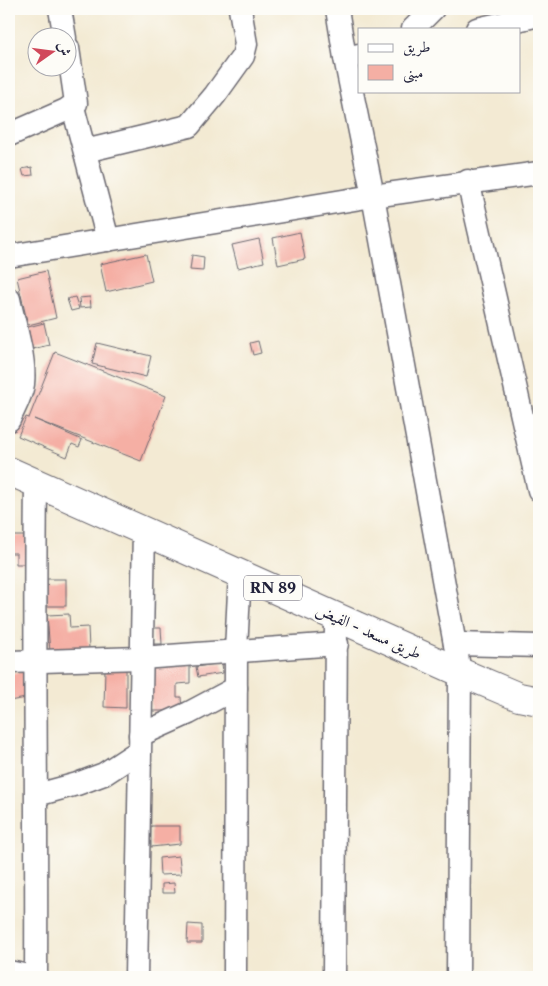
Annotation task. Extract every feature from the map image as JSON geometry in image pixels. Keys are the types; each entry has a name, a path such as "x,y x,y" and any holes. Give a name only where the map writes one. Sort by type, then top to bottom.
{"main road":[{"name":"طريق مسعد - الفيض","path":"9,471 144,529 460,672 519,697 539,701"}],"street":[{"path":"60,9 64,28"},
{"path":"85,151 189,126 243,56 246,44 240,9"},
{"path":"337,9 352,56 373,196 460,672 458,977"},
{"path":"414,28 433,9"},
{"path":"479,28 514,14 539,15"},
{"path":"9,135 73,106 76,103 73,78"},
{"path":"73,106 108,240"},
{"path":"9,256 468,181 539,173"},
{"path":"468,181 539,490"},
{"path":"9,299 21,355 23,382 19,398 9,420"},
{"path":"9,972 34,977 37,795 34,662 36,483"},
{"path":"136,977 144,529"},
{"path":"235,977 236,650 240,573"},
{"path":"334,977 336,617"},
{"path":"9,662 141,658 337,644"},
{"path":"455,644 539,646"},
{"path":"37,795 104,774 140,743 189,713 236,688"}],"building":[{"path":"32,167 33,175 24,176 22,169"},
{"path":"300,232 305,259 278,265 273,238"},
{"path":"259,239 264,262 238,268 232,245"},
{"path":"146,254 152,281 106,292 100,264"},
{"path":"192,255 204,257 203,271 190,270"},
{"path":"46,271 56,318 28,325 17,278"},
{"path":"75,297 79,309 71,311 67,299"},
{"path":"90,297 91,307 80,308 79,298"},
{"path":"44,323 49,345 32,349 28,327"},
{"path":"258,341 261,353 253,355 250,343"},
{"path":"97,343 151,356 146,377 92,364"},
{"path":"55,352 166,396 141,461 34,419 82,440 79,447 72,444 67,457 18,436 26,417 29,418"},
{"path":"9,536 27,536 27,564 16,564 16,553 9,553"},
{"path":"47,579 66,579 66,606 47,606"},
{"path":"69,614 70,628 88,627 89,649 50,652 47,615"},
{"path":"153,628 161,628 162,644 153,644"},
{"path":"222,663 223,673 198,677 196,667"},
{"path":"190,665 190,683 177,684 177,697 181,697 182,711 151,711 151,666"},
{"path":"105,668 126,668 126,708 104,707"},
{"path":"27,670 32,697 9,701 9,674"},
{"path":"151,826 180,826 180,844 151,847"},
{"path":"179,856 181,874 160,875 159,858"},
{"path":"174,883 175,893 162,893 162,884"},
{"path":"188,924 202,925 202,943 187,943"}]}
